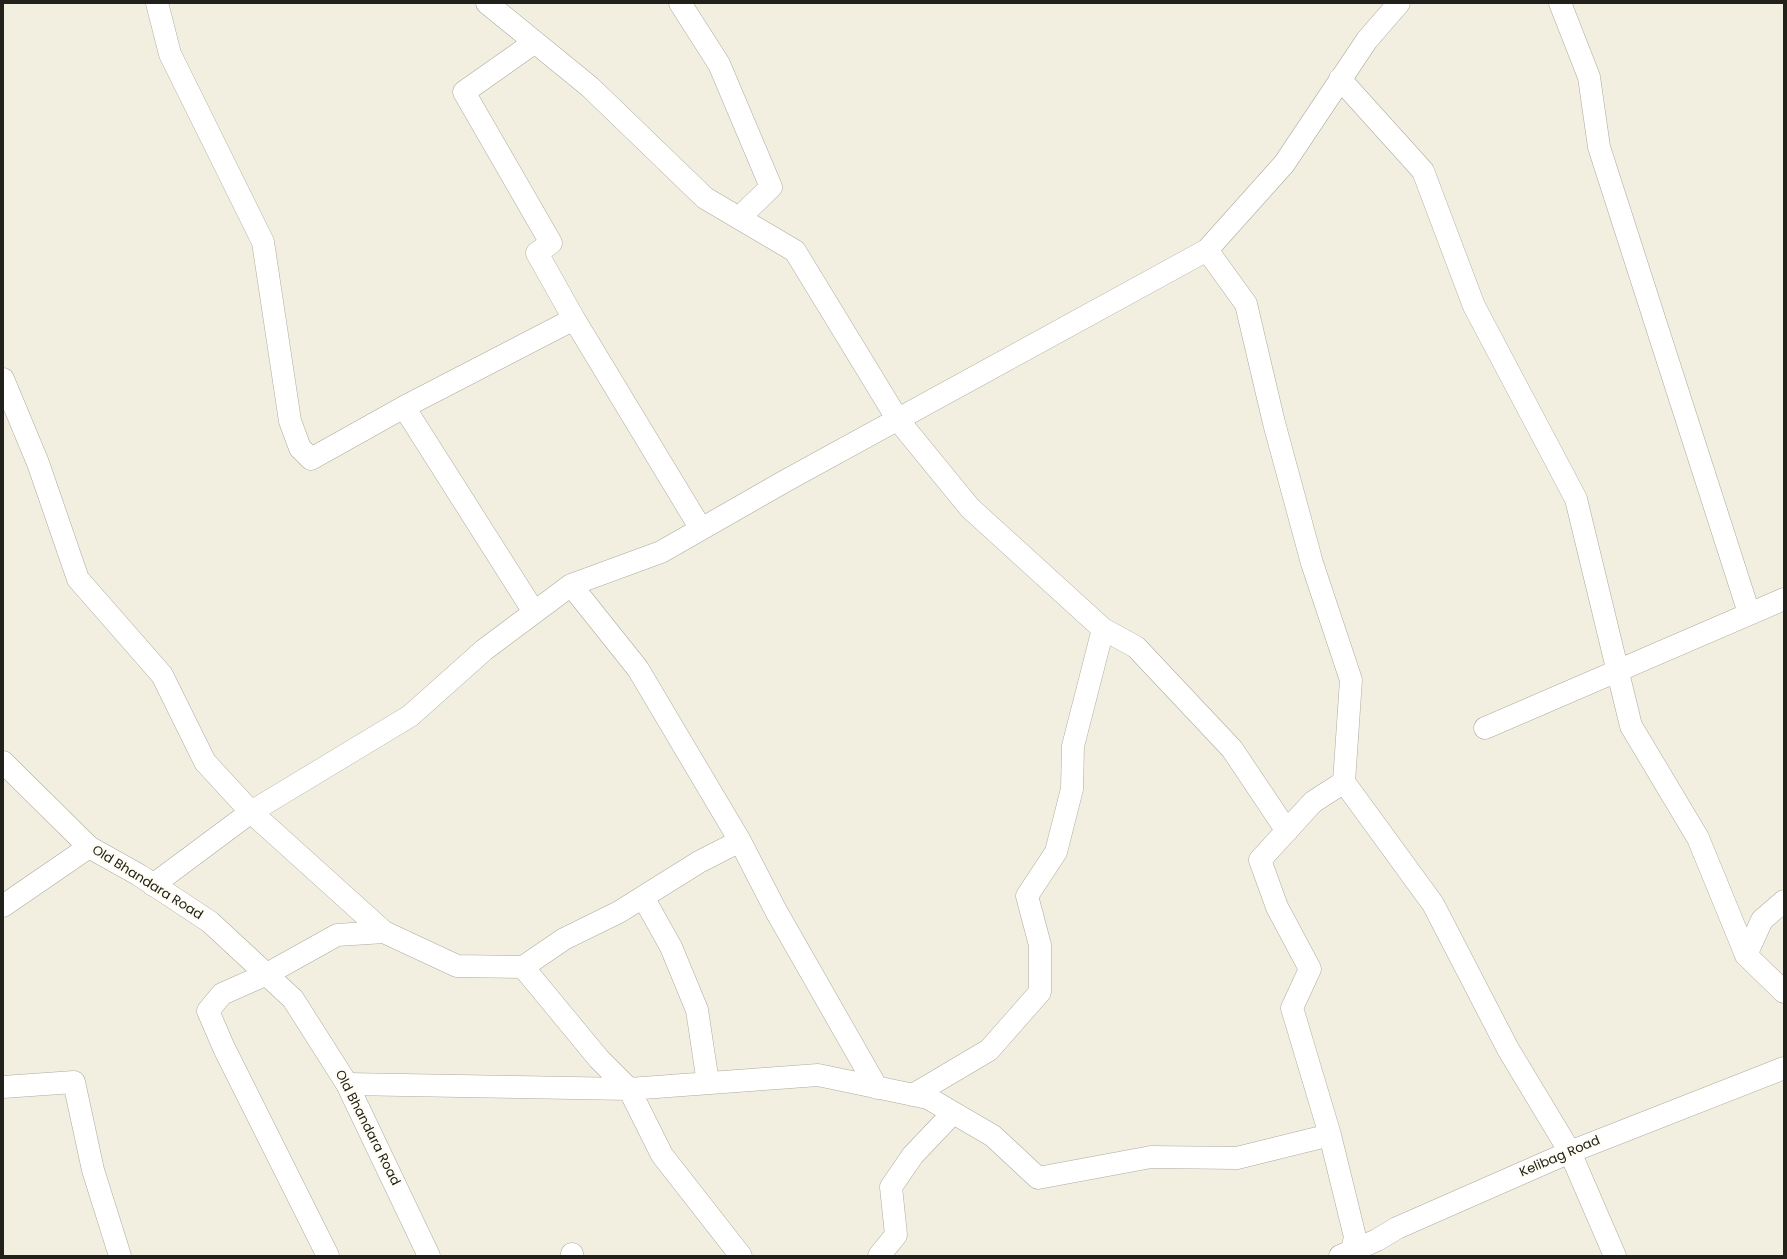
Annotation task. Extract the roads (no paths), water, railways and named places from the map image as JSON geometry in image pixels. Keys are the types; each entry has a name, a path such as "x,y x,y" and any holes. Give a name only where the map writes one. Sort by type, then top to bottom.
{"main road":[{"path":"157,3 170,54 263,242 290,421 300,448 311,459 404,407 574,319"},
{"path":"487,3 590,87 705,198 795,251 898,420 970,508 1103,629 1136,647 1232,749 1287,831"},
{"path":"680,3 719,64 771,187 739,218"},
{"path":"154,884 251,812 410,716 484,650 571,585 661,552 1207,250 1284,164 1367,40 1399,3"},
{"path":"1560,3 1590,77 1600,147 1750,614"},
{"path":"535,42 464,92 551,243 537,252 574,319 701,529"},
{"path":"1340,79 1423,171 1474,306 1576,499 1631,726 1698,838 1746,955 1784,992"},
{"path":"1207,250 1246,304 1274,423 1312,563 1351,680 1344,782 1432,904 1508,1048 1570,1152 1615,1256"},
{"path":"3,379 38,463 78,579 162,676 205,762 251,812 384,932 457,966 523,967 564,939 643,897 699,862 740,841"},
{"path":"404,407 534,612"},
{"path":"571,585 638,669 740,841 776,911 877,1088"},
{"path":"1485,728 1784,599"},
{"path":"913,1095 989,1050 1040,992 1040,945 1027,896 1056,852 1072,789 1073,746 1103,629"},
{"name":"Old Bhandara Road","path":"3,762 88,847 154,884 210,922 293,998 347,1084 429,1256"},
{"path":"1344,782 1313,802 1260,860 1277,907 1310,969 1292,1008 1330,1134 1355,1237 1346,1253"},
{"path":"3,906 88,847"},
{"path":"643,897 671,947 697,1010 708,1083"},
{"path":"1746,955 1762,920 1784,902"},
{"path":"328,1256 224,1048 208,1011 222,994 267,974 337,935 384,932"},
{"path":"523,967 599,1059 629,1088 662,1155 741,1256"},
{"name":"Kelibag Road","path":"1346,1253 1377,1240 1397,1228 1570,1152 1784,1068"},
{"path":"347,1084 629,1088 818,1075 928,1098 993,1136 1038,1178 1151,1157 1237,1158 1330,1134"},
{"path":"3,1087 74,1082 93,1170 120,1256"},
{"path":"879,1256 896,1235 891,1187 913,1155 953,1113"}]}
